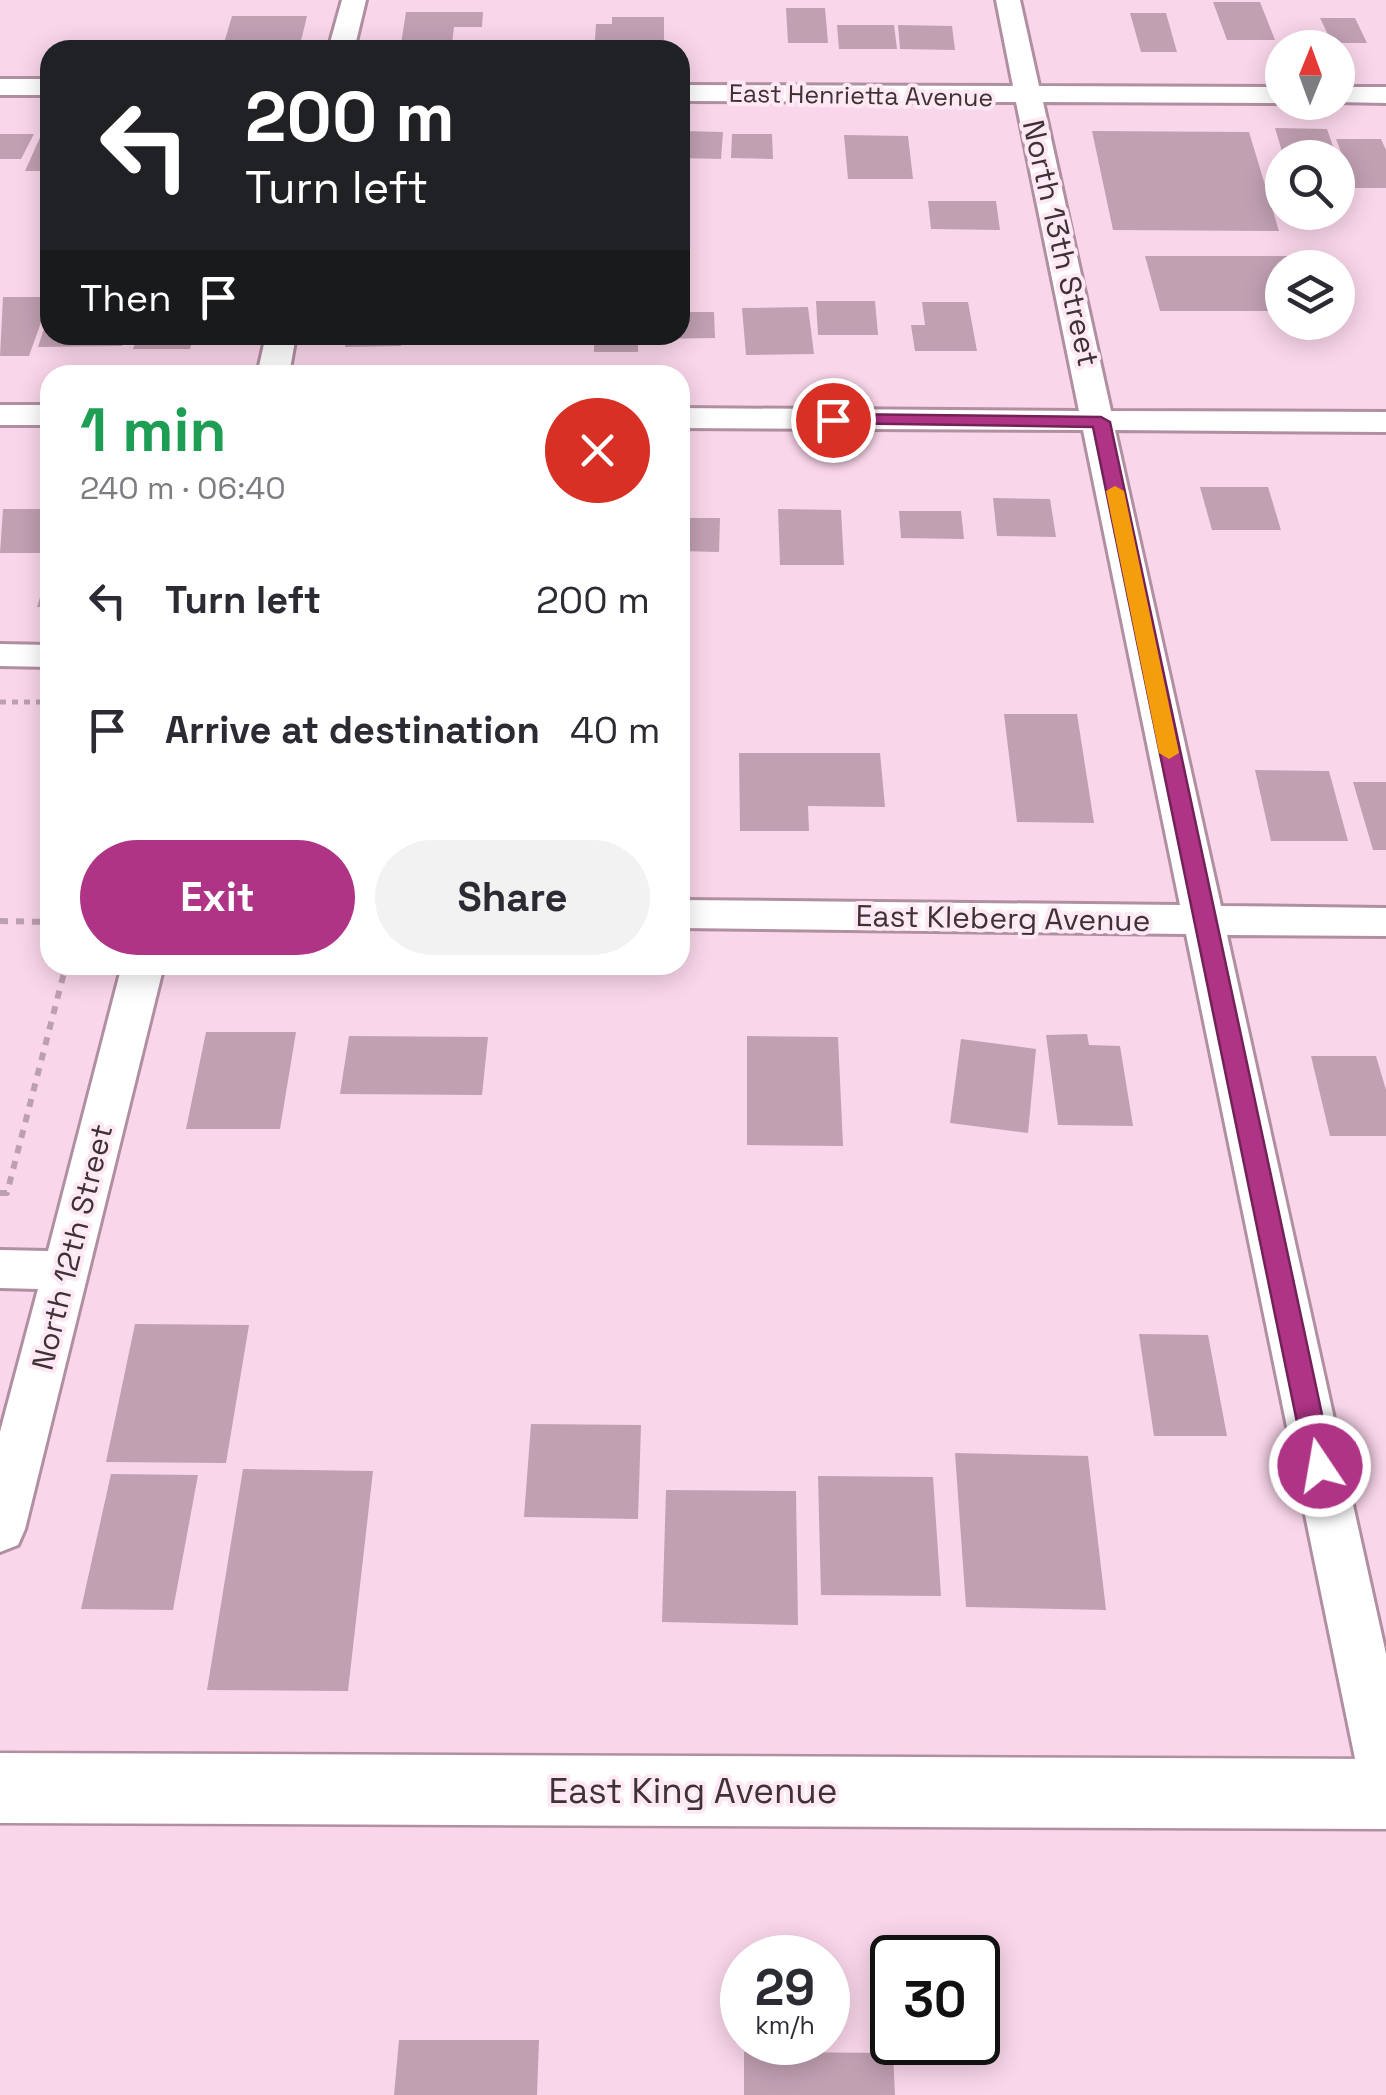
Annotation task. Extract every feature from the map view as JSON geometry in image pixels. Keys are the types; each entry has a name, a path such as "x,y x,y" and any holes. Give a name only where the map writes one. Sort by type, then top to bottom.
{"main road":[{"name":"East King Avenue","path":"0,1788 1386,1794"}],"street":[{"path":"344,40 354,0"},
{"name":"North 13th Street","path":"1008,0 1101,422 1386,1778"},
{"path":"0,87 40,88"},
{"name":"East Henrietta Avenue","path":"690,93 1265,95"},
{"path":"1355,95 1386,94"},
{"path":"0,416 40,415"},
{"path":"690,418 1386,422"},
{"path":"0,655 40,656"},
{"name":"East Kleberg Avenue","path":"690,914 1386,922"},
{"name":"North 12th Street","path":"0,1529 140,975"},
{"path":"0,1270 66,1270"}],"path":[{"path":"0,702 40,702"},
{"path":"0,921 40,922"},
{"path":"0,1192 6,1192 63,975"}],"building":[{"path":"1213,2 1260,2 1271,30 1265,30 1265,40 1227,40"},
{"path":"786,8 825,8 828,43 788,43"},
{"path":"406,12 483,12 482,27 454,27 452,40 402,40"},
{"path":"1130,13 1166,13 1177,52 1141,52"},
{"path":"232,16 307,16 301,40 225,40"},
{"path":"612,17 664,17 664,40 595,40 596,24 612,24"},
{"path":"1320,18 1355,18 1367,43 1355,43 1355,30 1326,30"},
{"path":"837,25 894,25 897,49 839,49"},
{"path":"898,25 952,26 955,50 900,49"},
{"path":"1275,128 1327,129 1331,140 1279,140"},
{"path":"690,131 723,132 721,159 690,158"},
{"path":"1092,131 1249,132 1265,185 1265,230 1279,231 1113,230"},
{"path":"0,134 34,134 21,159 0,159"},
{"path":"732,134 772,134 773,159 731,158"},
{"path":"844,135 908,136 913,179 848,179"},
{"path":"40,137 40,171 25,171"},
{"path":"1381,139 1386,150 1386,188 1355,188 1355,140 1336,140"},
{"path":"928,201 996,201 1000,230 931,229"},
{"path":"1145,256 1265,256 1265,311 1160,311"},
{"path":"3,297 40,297 40,325 29,356 0,356"},
{"path":"816,301 875,301 878,335 818,335"},
{"path":"922,302 968,302 977,351 915,351 911,325 925,325"},
{"path":"808,307 814,354 746,355 742,308"},
{"path":"690,312 714,312 715,338 690,338"},
{"path":"40,341 40,345 122,345 122,346 38,347"},
{"path":"134,345 191,345 190,349 133,349"},
{"path":"345,345 401,345 401,346"},
{"path":"594,345 638,345 638,352 594,352"},
{"path":"1200,487 1268,487 1281,530 1212,530"},
{"path":"993,498 1050,499 1056,537 997,536"},
{"path":"3,509 40,509 40,553 0,553"},
{"path":"778,509 841,510 844,565 780,565"},
{"path":"899,511 961,511 964,539 901,538"},
{"path":"690,518 720,518 719,552 690,551"},
{"path":"1004,714 1077,714 1094,823 1017,822"},
{"path":"739,753 880,753 885,807 808,806 809,831 740,831"},
{"path":"1255,770 1329,771 1348,841 1271,841"},
{"path":"1353,782 1386,782 1386,850 1373,850"},
{"path":"206,1032 296,1032 280,1129 186,1129"},
{"path":"1087,1034 1089,1045 1120,1046 1133,1126 1058,1125 1046,1035"},
{"path":"349,1036 488,1037 482,1095 340,1094"},
{"path":"747,1036 838,1037 843,1146 747,1145"},
{"path":"961,1039 1036,1049 1028,1133 950,1123"},
{"path":"1311,1056 1376,1056 1386,1090 1386,1136 1330,1136"},
{"path":"135,1324 249,1325 226,1463 106,1462"},
{"path":"1139,1334 1208,1335 1227,1436 1154,1436"},
{"path":"531,1424 641,1425 638,1519 524,1517"},
{"path":"955,1453 1088,1456 1106,1610 966,1607"},
{"path":"243,1469 373,1471 348,1691 207,1690"},
{"path":"111,1474 198,1475 173,1610 81,1609"},
{"path":"818,1476 933,1477 941,1596 821,1595"},
{"path":"666,1490 796,1491 798,1625 662,1622"},
{"path":"399,2040 539,2040 537,2095 394,2095"},
{"path":"850,2053 870,2053 870,2065 894,2065 895,2095 744,2095 744,2065 850,2065"}],"slow traffic":[{"path":"1115,491 1169,753"}],"route":[{"path":"833,420 1101,422 1320,1466"}]}
